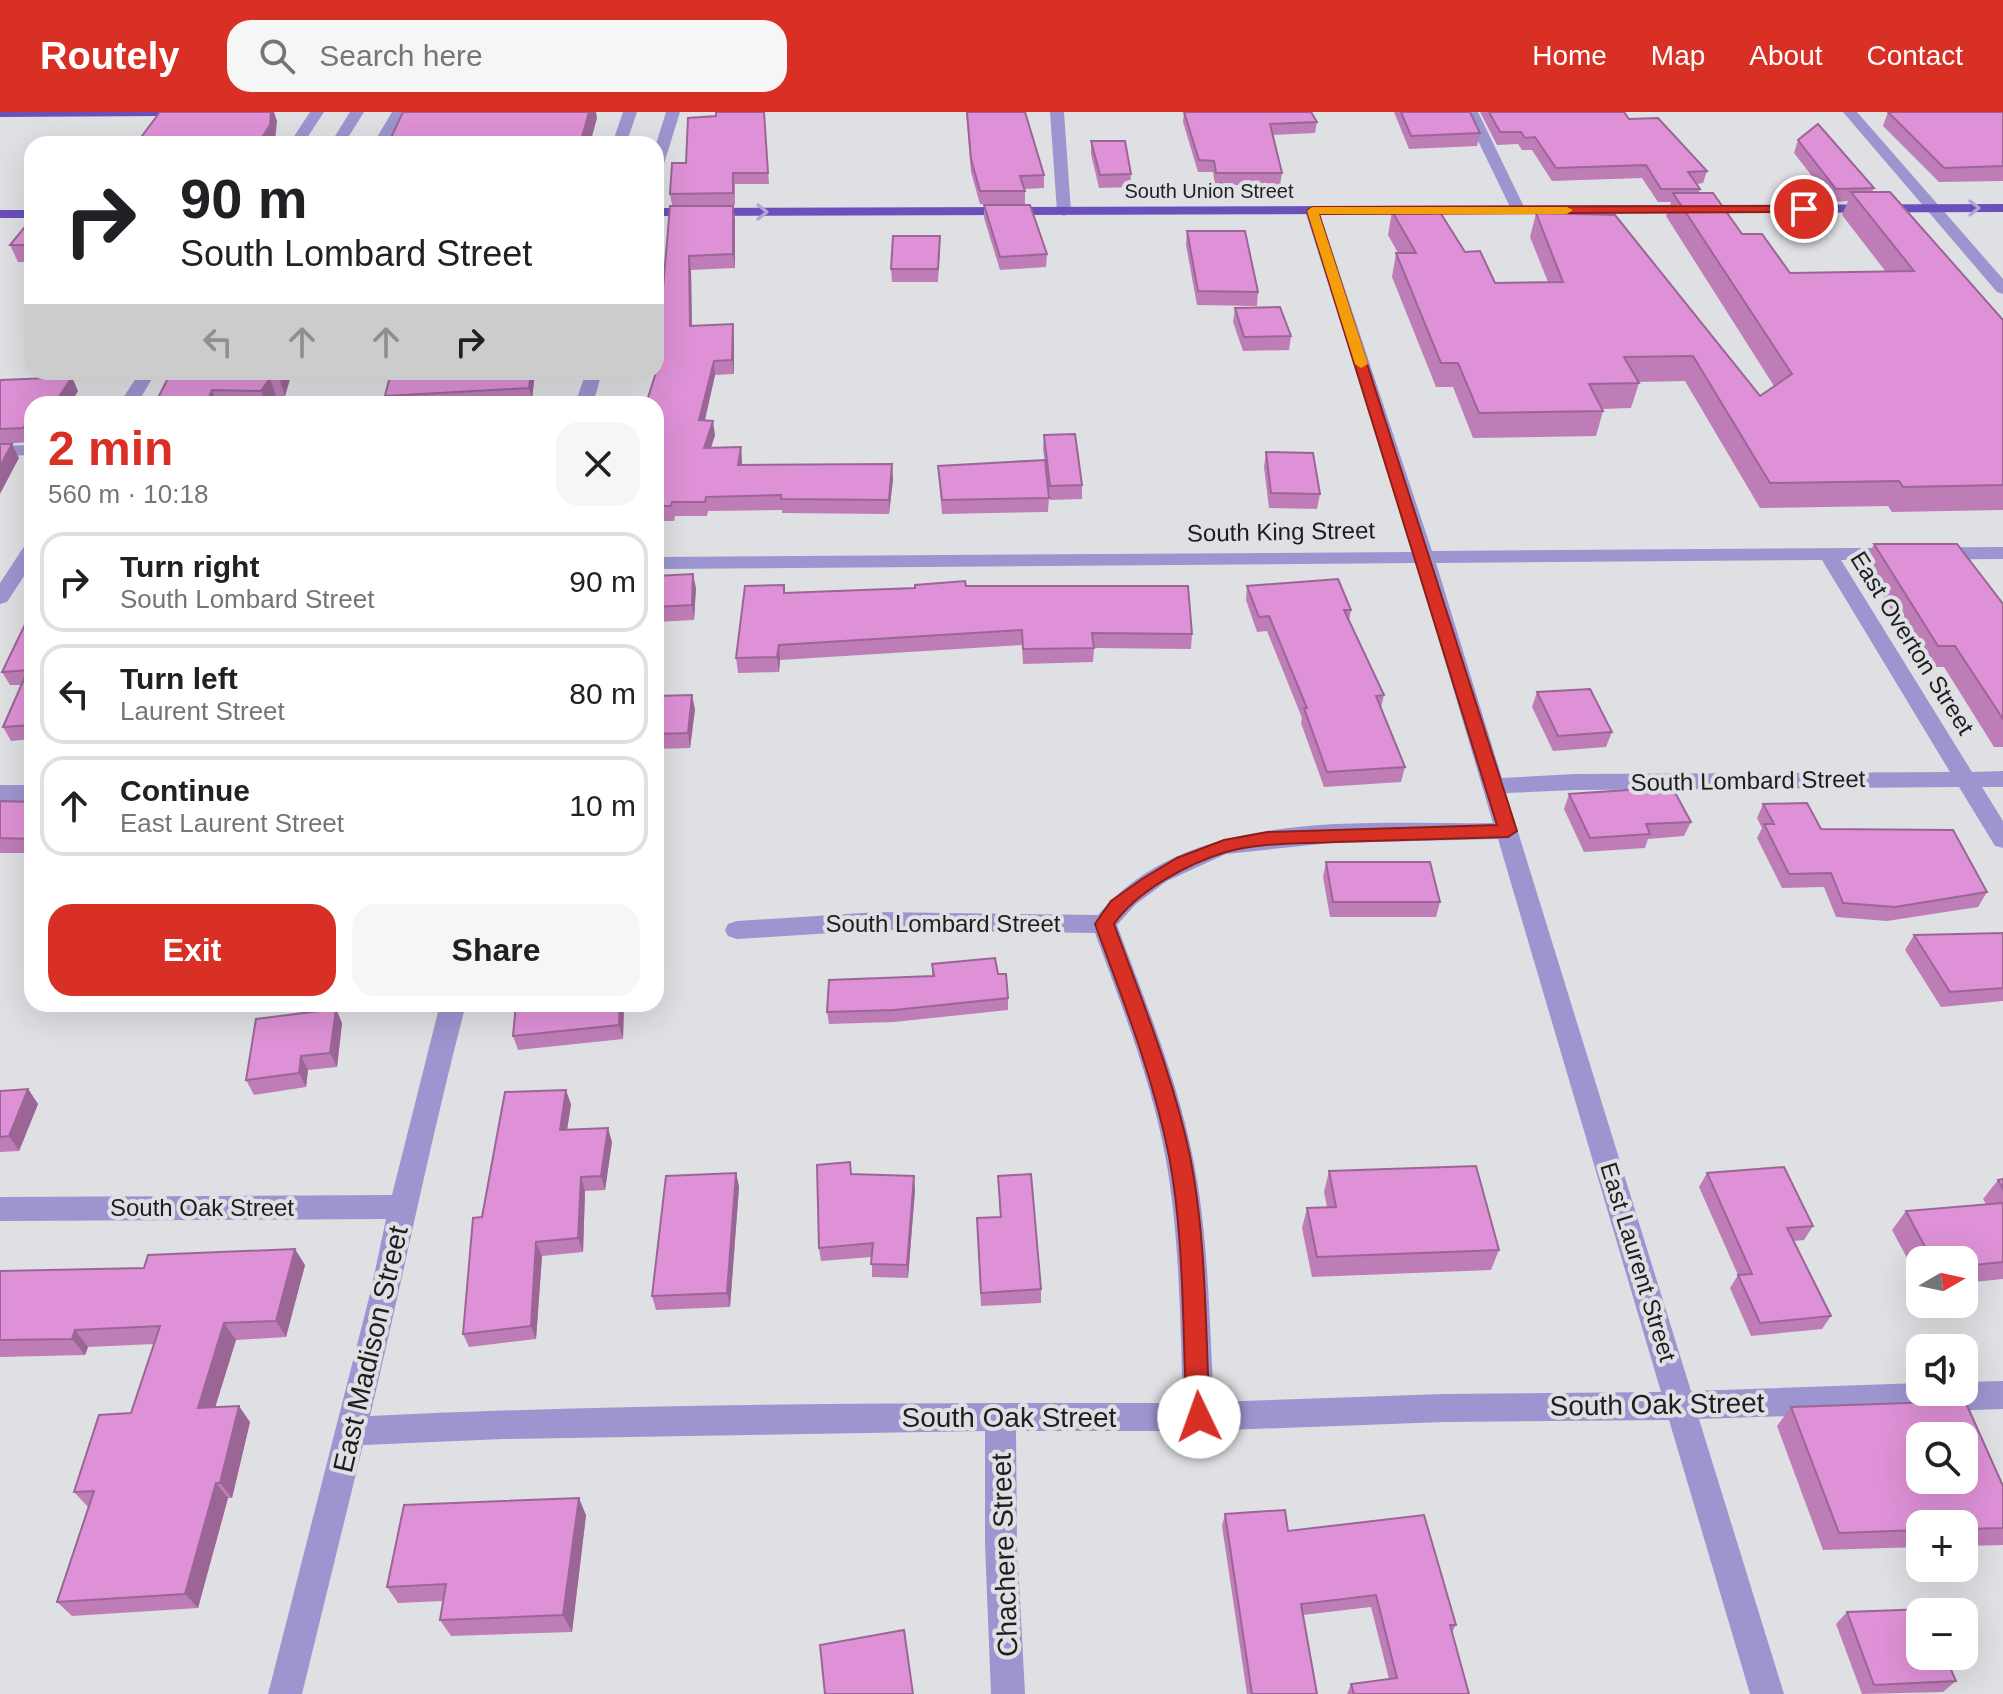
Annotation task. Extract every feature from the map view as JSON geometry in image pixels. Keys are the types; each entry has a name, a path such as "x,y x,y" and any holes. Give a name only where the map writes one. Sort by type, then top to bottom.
{"main road":[{"path":"0,113 163,112"},
{"name":"South Union Street","path":"664,212 2003,208"},
{"path":"0,214 24,214"}],"street":[{"path":"301,136 317,112"},
{"path":"342,136 357,112"},
{"path":"385,136 399,112"},
{"path":"622,136 630,112"},
{"path":"664,141 673,112"},
{"path":"1057,112 1064,212"},
{"path":"1471,112 1519,211"},
{"path":"1850,112 2003,289"},
{"path":"1312,211 1494,786"},
{"path":"0,451 24,450"},
{"name":"South King Street","path":"664,563 2003,553"},
{"name":"East Overton Street","path":"1828,554 2003,840"},
{"path":"0,598 24,561"},
{"name":"South Lombard Street","path":"1494,786 1575,782 2003,779"},
{"name":"East Laurent Street","path":"1494,786 1767,1694"},
{"path":"0,793 24,793"},
{"path":"1199,1417 1186,1201 1179,1155 1157,1069 1104,924 1117,906 1148,884 1183,862 1224,846 1268,838 1508,831"},
{"name":"South Lombard Street","path":"737,930 878,921 1104,924"},
{"name":"East Madison Street","path":"285,1694 352,1431 416,1144 451,1012"},
{"name":"South Oak Street","path":"0,1209 404,1207"},
{"name":"South Oak Street","path":"352,1431 534,1423 1199,1417 2003,1395"},
{"name":"Chachere Street","path":"1000,1417 1001,1544 1008,1694"}],"building":[{"path":"160,112 271,112 270,125 263,136 142,136"},
{"path":"403,112 589,112 582,136 392,136"},
{"path":"716,112 764,112 768,173 733,173 733,193 670,194 672,163 686,163 688,118 716,116"},
{"path":"967,112 1025,112 1044,175 1020,176 1025,191 980,191 971,159"},
{"path":"1184,112 1311,112 1317,122 1270,124 1282,173 1216,173 1214,161 1199,160"},
{"path":"1401,112 1470,112 1480,133 1411,136"},
{"path":"1489,112 1624,112 1629,119 1658,118 1707,171 1688,172 1700,189 1661,189 1646,165 1556,168 1535,137 1525,138 1521,132 1500,132"},
{"path":"1888,112 2003,112 2003,166 1944,168"},
{"path":"1818,124 1874,188 1836,189 1798,140"},
{"path":"1091,141 1125,141 1131,174 1100,175"},
{"path":"1851,192 1890,192 2003,320 2003,485 1903,487 1899,481 1770,483 1693,356 1624,357 1639,383 1589,384 1603,411 1479,413 1458,363 1441,363 1396,253 1416,253 1392,211 1438,209 1465,252 1480,251 1495,283 1563,282 1536,213 1615,215 1760,396 1792,374 1673,193 1713,193 1742,234 1762,234 1790,273 1914,271"},
{"path":"984,205 1030,205 1047,254 1000,257"},
{"path":"670,206 733,206 733,254 689,256 690,326 733,324 732,360 714,361 699,420 713,421 704,448 741,447 738,465 892,464 889,500 781,499 781,495 706,497 705,502 672,502 671,506 664,506 664,396 648,396 654,380 664,380 664,277"},
{"path":"24,228 24,245 10,245"},
{"path":"1187,231 1245,231 1258,292 1198,291"},
{"path":"893,236 940,236 938,269 891,269"},
{"path":"1280,307 1291,336 1244,337 1235,308"},
{"path":"1,380 70,380 59,396 24,396 23,428 0,429"},
{"path":"167,380 269,380 261,391 212,390 209,396 159,396"},
{"path":"389,380 530,380 529,388 385,396"},
{"path":"1075,434 1082,485 1050,486 1044,435"},
{"path":"0,444 12,444 0,466"},
{"path":"1266,452 1313,453 1320,494 1271,493"},
{"path":"1045,460 1049,498 942,500 938,466"},
{"path":"1874,544 1957,544 2003,604 2003,719 1955,646 1938,646"},
{"path":"693,574 692,605 664,607 664,576"},
{"path":"1338,579 1351,610 1344,610 1384,695 1376,696 1405,767 1327,772 1304,708 1307,708 1269,616 1259,617 1247,586"},
{"path":"965,581 966,586 1188,586 1192,634 1092,633 1094,648 1023,649 1022,630 779,645 777,657 736,658 745,586 784,585 784,593 915,588 915,585"},
{"path":"24,627 24,670 2,672"},
{"path":"24,679 24,726 3,727"},
{"path":"1590,689 1612,732 1558,736 1537,692"},
{"path":"692,695 688,733 664,734 664,696"},
{"path":"1672,787 1691,822 1646,824 1650,834 1590,838 1569,794"},
{"path":"0,801 24,802 24,839 0,838"},
{"path":"1807,803 1821,829 1953,830 1987,892 1895,907 1843,903 1831,873 1789,874 1764,824 1774,824 1763,804"},
{"path":"1326,862 1430,862 1440,902 1333,902"},
{"path":"2003,933 2003,988 1950,992 1914,935"},
{"path":"995,958 998,974 1006,974 1008,998 894,1010 827,1012 829,980 934,976 932,964"},
{"path":"336,1012 330,1053 301,1056 299,1073 246,1080 256,1019"},
{"path":"515,1012 620,1012 619,1025 513,1036"},
{"path":"28,1089 9,1136 0,1137 0,1091"},
{"path":"566,1090 560,1130 608,1128 601,1176 581,1177 578,1238 536,1242 531,1326 463,1334 473,1218 482,1217 505,1092"},
{"path":"850,1162 851,1174 914,1176 907,1265 871,1264 873,1243 819,1248 817,1165"},
{"path":"1476,1166 1499,1250 1317,1257 1307,1208 1336,1207 1329,1171"},
{"path":"1784,1167 1813,1226 1787,1228 1831,1316 1760,1323 1738,1275 1752,1274 1707,1173"},
{"path":"736,1173 727,1293 652,1296 666,1176"},
{"path":"1031,1174 1041,1289 981,1293 977,1218 1001,1217 998,1176"},
{"path":"2003,1203 2003,1262 1978,1265 1978,1246 1925,1246 1906,1211"},
{"path":"295,1249 276,1321 224,1323 198,1408 239,1406 220,1483 216,1483 185,1594 57,1602 94,1491 74,1492 99,1415 131,1413 160,1326 75,1330 72,1339 0,1340 0,1271 144,1268 148,1255"},
{"path":"1906,1403 1906,1406 1967,1406 1974,1422 1906,1422 1906,1494 1978,1494 1978,1430 2003,1486 2003,1528 1978,1529 1978,1510 1906,1510 1906,1531 1839,1533 1791,1407"},
{"path":"579,1498 563,1615 440,1620 446,1584 387,1587 404,1505"},
{"path":"1285,1510 1288,1531 1424,1515 1456,1625 1450,1625 1469,1694 1354,1694 1351,1684 1397,1678 1376,1595 1301,1604 1317,1694 1252,1694 1225,1514"},
{"path":"1906,1610 1906,1670 1951,1670 1956,1681 1874,1685 1847,1612"},
{"path":"904,1630 913,1694 825,1694 820,1645"}],"slow traffic":[{"path":"1361,364 1312,211 1567,210"}],"route":[{"path":"1199,1417 1186,1201 1179,1155 1157,1069 1104,924 1117,906 1148,884 1183,862 1224,846 1268,838 1508,831 1424,557 1312,211 1804,209"}]}
